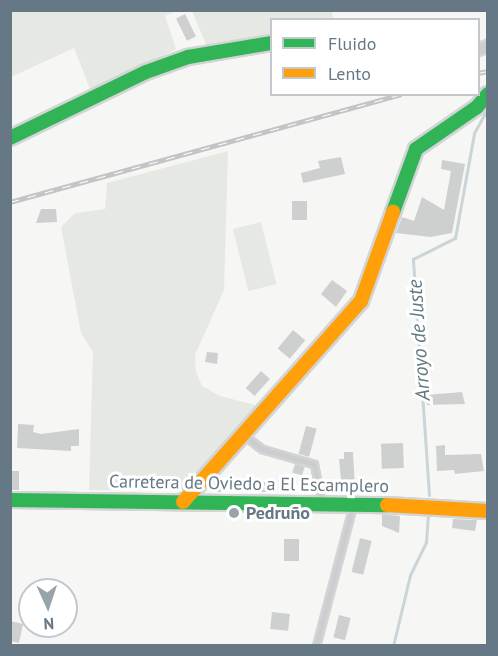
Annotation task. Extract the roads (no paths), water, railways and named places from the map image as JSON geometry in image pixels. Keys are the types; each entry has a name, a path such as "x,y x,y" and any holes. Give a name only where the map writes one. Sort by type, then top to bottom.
{"street":[{"path":"10,138 146,72 188,57 270,43"},
{"path":"183,502 361,301 416,149 477,106 488,94"},
{"name":"Carretera de Oviedo a El Escamplero","path":"10,500 322,502 488,511"}],"lane":[{"path":"243,434 262,449 314,464 322,502"},
{"path":"316,645 353,503"}],"waterway":[{"name":"Arroyo de Juste","path":"429,495 413,259 455,238 474,133 488,108"},
{"name":"Arroyo de Juste","path":"393,646 410,575 426,542 428,515"}],"railway":[{"path":"480,73 488,71"},
{"path":"10,202 394,96"}],"place":[{"name":"Pedruño","path":"234,513"}]}
